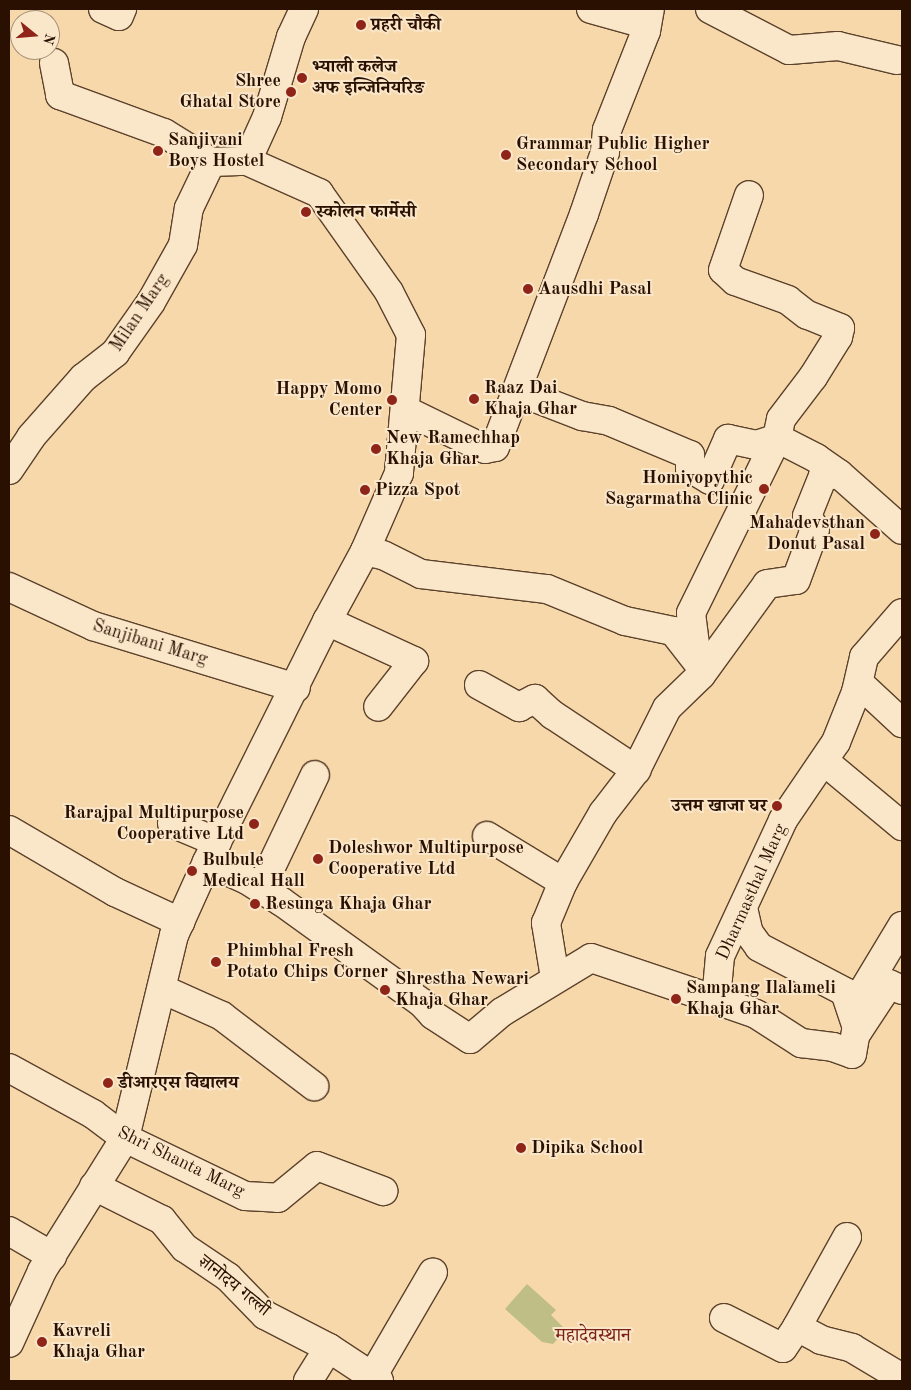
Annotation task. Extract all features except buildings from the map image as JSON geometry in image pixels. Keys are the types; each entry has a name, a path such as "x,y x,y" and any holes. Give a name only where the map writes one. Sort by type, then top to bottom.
{"street":[{"path":"103,9 119,16 122,9"},
{"path":"248,161 267,117 291,37 304,9"},
{"path":"405,410 491,450 517,391 584,214 604,152 607,130 648,16 591,9"},
{"path":"710,9 790,50 838,46 897,60"},
{"path":"9,1343 52,1256 125,1138 180,922 212,852 296,688 326,621 365,551 399,473 412,335 389,292 319,193 248,161 210,162 164,133 60,95 54,63"},
{"name":"Milan Marg","path":"9,470 31,437 83,378 115,353 151,302 183,245 189,208 210,162"},
{"path":"699,668 691,613 777,438 781,419 813,377 838,337 840,328 807,315 788,300 735,281 723,270 749,195"},
{"path":"517,391 582,416 609,421 690,455 690,468 710,480 728,439 756,444 777,438 816,458 839,474 902,530"},
{"path":"555,978 546,923 563,882 603,813 636,770 667,708 767,584 796,580 814,529 808,516 823,476 839,474"},
{"path":"365,551 383,555 420,574 548,589 625,620 674,631 699,668"},
{"name":"Sanjibani Marg","path":"9,587 93,626 296,688"},
{"name":"Dharmasthal Marg","path":"716,1000 720,956 783,820 836,742 858,683 864,657 902,613"},
{"path":"326,621 414,661 378,707"},
{"path":"858,683 902,723"},
{"path":"479,685 519,707 535,699 553,715 636,770"},
{"path":"824,761 902,826"},
{"path":"261,888 315,775"},
{"path":"172,823 422,1003 432,1015 470,1038 502,1012 555,978 592,958 756,1014 801,1043 833,1047 855,1043 889,984 902,990"},
{"path":"9,830 115,892 180,922"},
{"path":"487,836 563,882"},
{"path":"743,908 749,934 759,947 845,992 855,1043"},
{"path":"855,1043 863,991 902,926"},
{"path":"162,989 222,1016 314,1086"},
{"name":"Shri Shanta Marg","path":"9,1068 93,1114 125,1138 245,1196 278,1198 317,1166 382,1191"},
{"name":"ज्ञानोदय गल्ली","path":"94,1186 162,1220 185,1248 228,1277 265,1315 329,1348 376,1379"},
{"path":"9,1231 52,1256"},
{"path":"724,1318 782,1348 797,1328 847,1237"},
{"path":"376,1379 433,1272"},
{"path":"797,1328 852,1348 902,1378"},
{"path":"308,1381 329,1348"}],"shaded area":[{"path":"527,1284 556,1310 551,1315 566,1330 553,1344 542,1342 505,1309"}],"place":[{"name":"प्रहरी चौकी","path":"361,25"},
{"name":"भ्याली कलेज अफ इन्जिनियरिङ","path":"302,78"},
{"name":"Shree Ghatal Store","path":"291,92"},
{"name":"Sanjivani Boys Hostel","path":"158,151"},
{"name":"Grammar Public Higher Secondary School","path":"506,155"},
{"name":"स्कोलन फार्मेसी","path":"306,212"},
{"name":"Aausdhi Pasal","path":"528,289"},
{"name":"Raaz Dai Khaja Ghar","path":"474,399"},
{"name":"Happy Momo Center","path":"392,400"},
{"name":"New Ramechhap Khaja Ghar","path":"376,449"},
{"name":"Homiyopythic Sagarmatha Clinic","path":"764,489"},
{"name":"Pizza Spot","path":"365,490"},
{"name":"Mahadevsthan Donut Pasal","path":"875,534"},
{"name":"उत्तम खाजा घर","path":"777,806"},
{"name":"Rarajpal Multipurpose Cooperative Ltd","path":"254,824"},
{"name":"Doleshwor Multipurpose Cooperative Ltd","path":"318,859"},
{"name":"Bulbule Medical Hall","path":"192,871"},
{"name":"Resunga Khaja Ghar","path":"255,904"},
{"name":"Phimbhal Fresh Potato Chips Corner","path":"216,962"},
{"name":"Shrestha Newari Khaja Ghar","path":"385,990"},
{"name":"Sampang Ilalameli Khaja Ghar","path":"676,999"},
{"name":"डीआरएस विद्यालय","path":"108,1083"},
{"name":"Dipika School","path":"521,1148"},
{"name":"Kavreli Khaja Ghar","path":"42,1342"}],"district":[{"name":"महादेवस्थान","path":"593,1337"}]}
